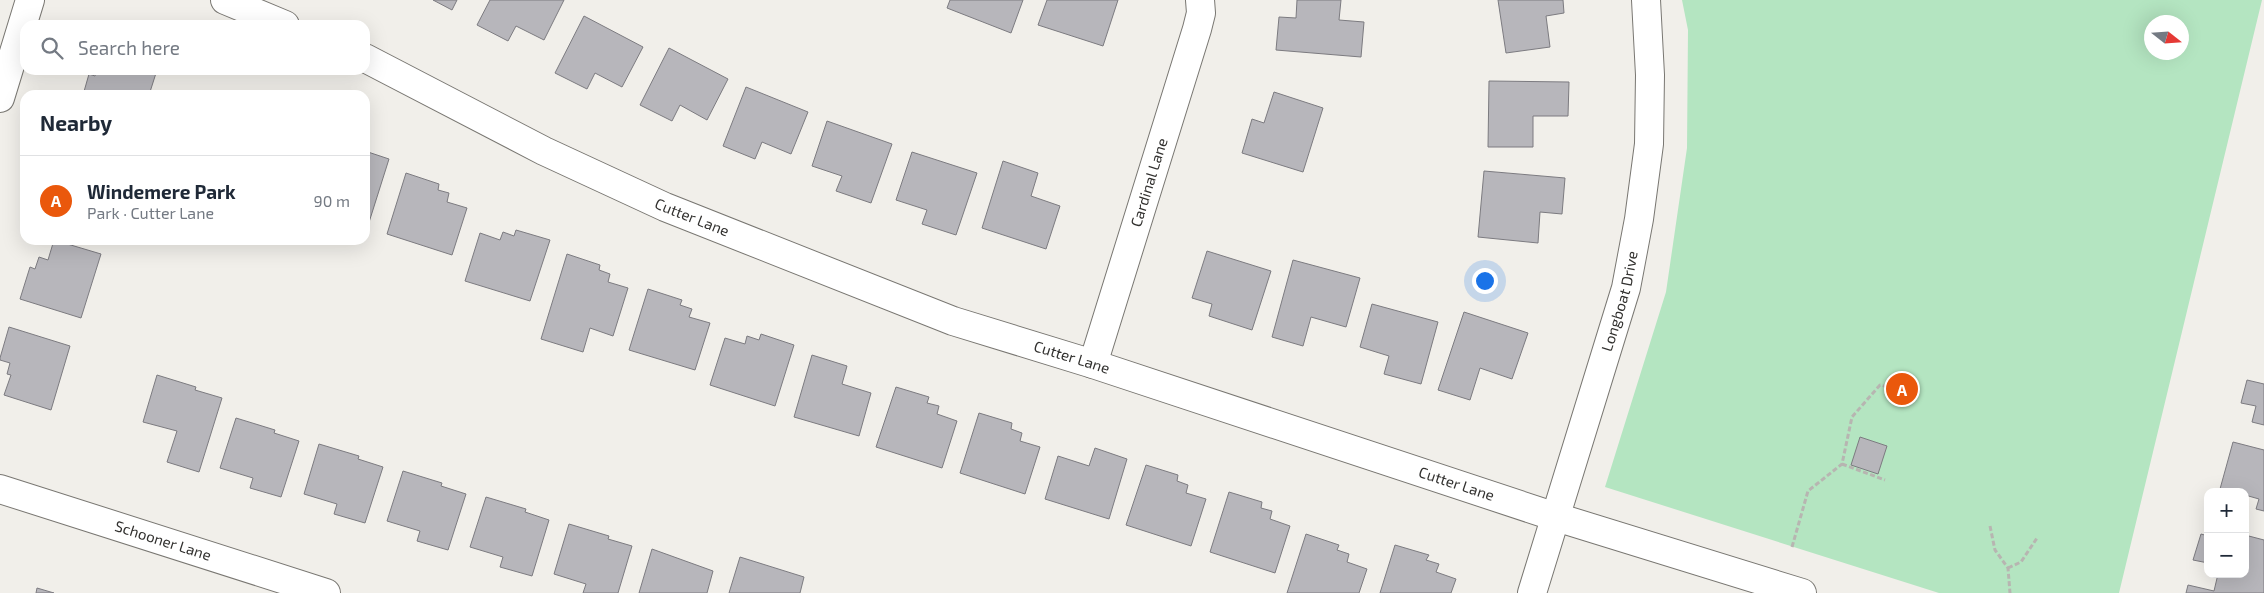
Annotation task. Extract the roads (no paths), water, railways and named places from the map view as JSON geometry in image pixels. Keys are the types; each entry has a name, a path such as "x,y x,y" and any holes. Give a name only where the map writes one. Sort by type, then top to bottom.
{"street":[{"path":"24,20 30,0"},
{"path":"225,0 274,20"},
{"name":"Cardinal Lane","path":"1093,364 1197,29 1201,13 1200,0"},
{"name":"Longboat Drive","path":"1532,593 1626,288 1639,220 1649,144 1650,66 1646,0"},
{"path":"0,98 20,33"},
{"name":"Cutter Lane","path":"370,61 544,151 665,207 953,321 1093,364 1556,517 1802,593"},
{"name":"Schooner Lane","path":"0,489 326,593"}],"place":[{"name":"Windemere Park","path":"1902,389"}]}
